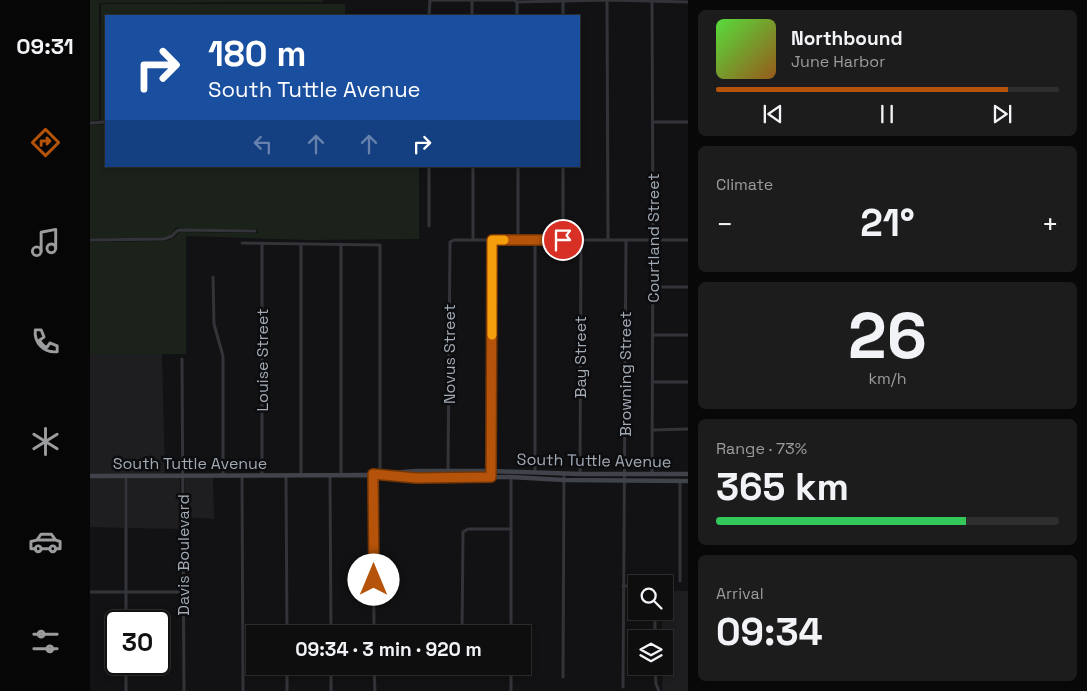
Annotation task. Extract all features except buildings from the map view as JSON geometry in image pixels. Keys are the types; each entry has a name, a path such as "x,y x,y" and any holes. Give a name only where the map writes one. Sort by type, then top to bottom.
{"main road":[{"name":"South Tuttle Avenue","path":"380,475 416,471 491,471 564,480 688,481"},
{"name":"South Tuttle Avenue","path":"90,476 341,476 373,474 416,478 491,477 535,471 580,474 688,474"}],"street":[{"path":"429,15 430,0 688,2"},
{"path":"607,0 608,240"},
{"path":"472,1 472,15"},
{"path":"515,1 517,15"},
{"path":"562,2 563,15"},
{"name":"Courtland Street","path":"652,2 652,474"},
{"path":"90,123 105,122"},
{"path":"653,122 688,122"},
{"path":"429,167 429,226"},
{"path":"473,167 473,240 688,240"},
{"path":"518,167 518,240"},
{"path":"563,167 563,240"},
{"path":"90,240 164,240 178,230 256,231"},
{"name":"Novus Street","path":"448,471 449,244 454,240 473,240"},
{"path":"491,477 492,240"},
{"path":"535,240 535,471"},
{"name":"Bay Street","path":"580,474 581,240"},
{"name":"Browning Street","path":"623,687 626,240"},
{"path":"242,243 377,244 381,246 380,475"},
{"name":"Louise Street","path":"262,244 262,476"},
{"path":"301,244 301,476"},
{"path":"341,244 341,476"},
{"path":"213,277 214,324 223,356 223,476"},
{"path":"653,286 688,287"},
{"path":"653,335 688,335"},
{"name":"Davis Boulevard","path":"182,359 184,691"},
{"path":"653,382 688,382"},
{"path":"653,430 688,429"},
{"path":"563,677 564,473"},
{"path":"373,474 374,625"},
{"path":"511,474 511,625"},
{"path":"126,476 126,610"},
{"path":"242,476 243,691"},
{"path":"286,476 287,625"},
{"path":"330,476 330,625"},
{"path":"680,481 680,581"},
{"path":"462,625 463,532 468,529 511,529"},
{"path":"623,586 628,586"},
{"path":"90,592 184,592"},
{"path":"126,675 126,691"},
{"path":"287,675 287,691"},
{"path":"331,675 331,691"},
{"path":"374,675 374,691"},
{"path":"511,675 511,691"},
{"path":"656,675 659,691"}],"shaded area":[{"path":"90,0 323,0 323,2 99,3 99,120 90,121"},
{"path":"101,4 345,4 345,15 105,15 105,122 101,122"},
{"path":"105,124 105,167 419,167 419,239 308,240 186,236 186,354 90,354 90,242 165,241 174,238 179,232 258,233 257,229 184,229 177,227 171,235 164,238 90,238 90,125"},
{"path":"90,354 162,354 165,474 90,474"},
{"path":"90,478 124,478 124,528 90,527"},
{"path":"128,478 180,478 181,529 128,528"},
{"path":"185,478 213,478 214,519 185,517"},
{"path":"673,591 688,591 688,691 662,691 663,675 673,675 673,630 662,630 662,620 673,620"}],"slow traffic":[{"path":"492,335 492,240 504,240"}],"route":[{"path":"374,580 373,474 416,478 491,477 492,240 563,240"}]}
